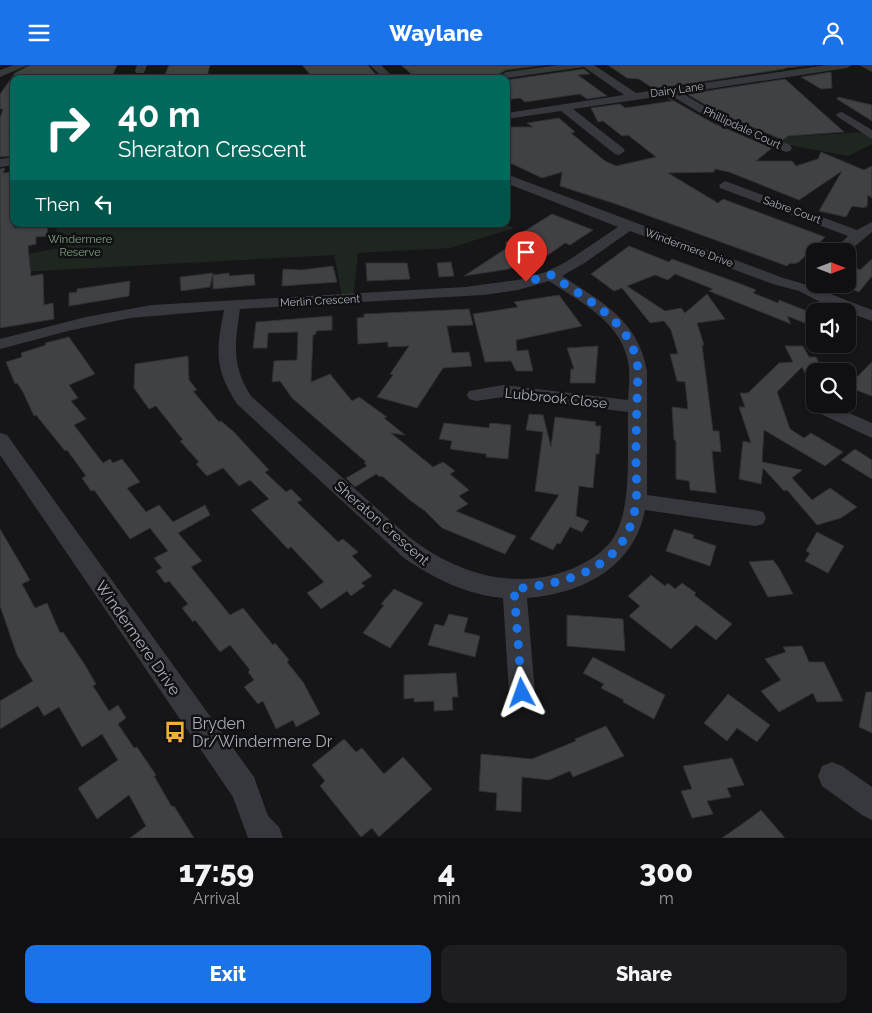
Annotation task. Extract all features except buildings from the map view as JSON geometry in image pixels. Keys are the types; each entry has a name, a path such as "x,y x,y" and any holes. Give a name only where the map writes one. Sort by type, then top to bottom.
{"street":[{"path":"0,74 23,65"},
{"path":"375,65 386,75"},
{"path":"506,75 582,65"},
{"path":"587,65 634,97"},
{"path":"763,65 782,75"},
{"name":"Dairy Lane","path":"510,115 847,65"},
{"path":"864,65 872,69"},
{"name":"Phillipdale Court","path":"673,92 718,119 786,148"},
{"path":"563,107 619,151"},
{"path":"842,115 872,135"},
{"name":"Windermere Drive","path":"510,181 778,281 806,282"},
{"name":"Sabre Court","path":"725,185 858,235"},
{"name":"Merlin Crescent","path":"0,344 107,316 174,308 471,291 507,286 551,275 580,260 628,226"},
{"path":"849,243 872,226"},
{"name":"Sheraton Crescent","path":"233,305 226,344 226,361 230,376 244,399 401,543 425,562 439,570 469,581 499,588 514,589 541,586 570,579 604,561 619,547 628,533 636,501 637,360 627,334 606,313 551,275"},
{"name":"Windermere Drive","path":"820,293 826,299 872,316"},
{"name":"Lubbrook Close","path":"476,395 503,391 636,407"},
{"path":"836,413 872,431"},
{"name":"Windermere Drive","path":"0,440 244,787 252,804 259,836"},
{"path":"636,501 755,517"},
{"path":"514,589 522,693"},
{"path":"832,776 872,805"}],"green space":[{"path":"867,132 872,135 872,144 848,156 778,143 765,138"},
{"name":"Windermere Reserve","path":"56,227 514,228 450,248 358,253 353,299 343,300 334,255 0,273 0,260 58,248"}],"place":[{"name":"Bryden Dr/Windermere Dr","path":"175,732"}],"route":[{"path":"522,693 514,589 562,581 596,567 619,547 628,533 634,517 636,501 638,371 632,343 627,334 606,313 551,275 526,282"}]}
